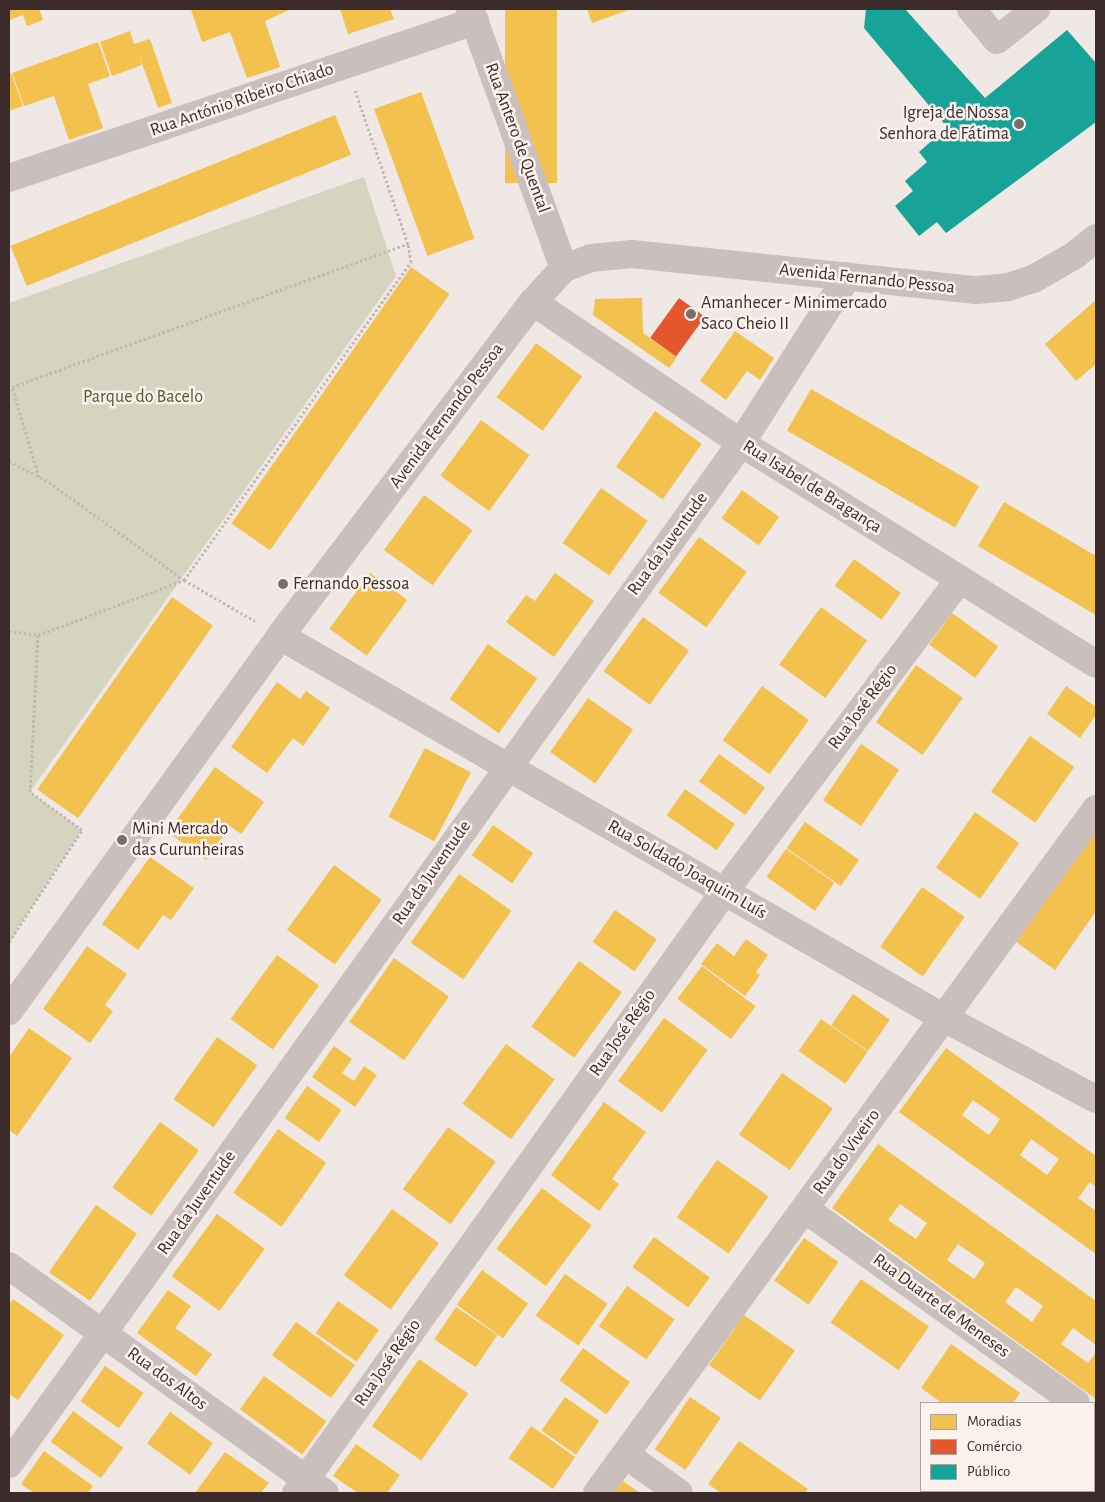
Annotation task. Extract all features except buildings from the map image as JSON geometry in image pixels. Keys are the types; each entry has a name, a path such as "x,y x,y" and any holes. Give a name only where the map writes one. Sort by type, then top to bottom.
{"street":[{"path":"971,9 996,40 1036,9"},
{"name":"Rua António Ribeiro Chiado","path":"9,178 346,64 472,15"},
{"name":"Rua Antero de Quental","path":"472,15 564,268"},
{"name":"Avenida Fernando Pessoa","path":"9,1011 280,636 533,302 564,268 592,258 632,254 948,288 1008,287 1035,278 1075,255 1096,238"},
{"name":"Rua da Juventude","path":"9,1464 741,443 848,276"},
{"name":"Rua Isabel de Bragança","path":"533,302 741,443 1096,664"},
{"name":"Rua José Régio","path":"309,1489 724,892 959,580"},
{"name":"Rua Soldado Joaquim Luís","path":"280,636 944,1018 1096,1099"},
{"name":"Rua do Viveiro","path":"597,1493 626,1456 1096,809"},
{"name":"Rua Duarte de Meneses","path":"805,1209 1075,1402"},
{"name":"Rua dos Altos","path":"9,1266 104,1334 309,1489"},
{"path":"626,1456 679,1493"}],"path":[{"path":"9,631 38,635 184,580 411,262 408,244 346,64"},
{"path":"39,477 12,387 408,244"},
{"path":"9,461 39,477 184,580 280,636"},
{"path":"9,942 82,830 30,792 38,635"}],"green space":[{"name":"Parque do Bacelo","path":"364,177 396,276 30,792 82,830 9,942 9,303"}],"place":[{"name":"Igreja de Nossa Senhora de Fátima","path":"1019,124"},
{"name":"Amanhecer - Minimercado Saco Cheio II","path":"691,314"},
{"name":"Fernando Pessoa","path":"283,584"},
{"name":"Mini Mercado das Curunheiras","path":"122,840"}]}
